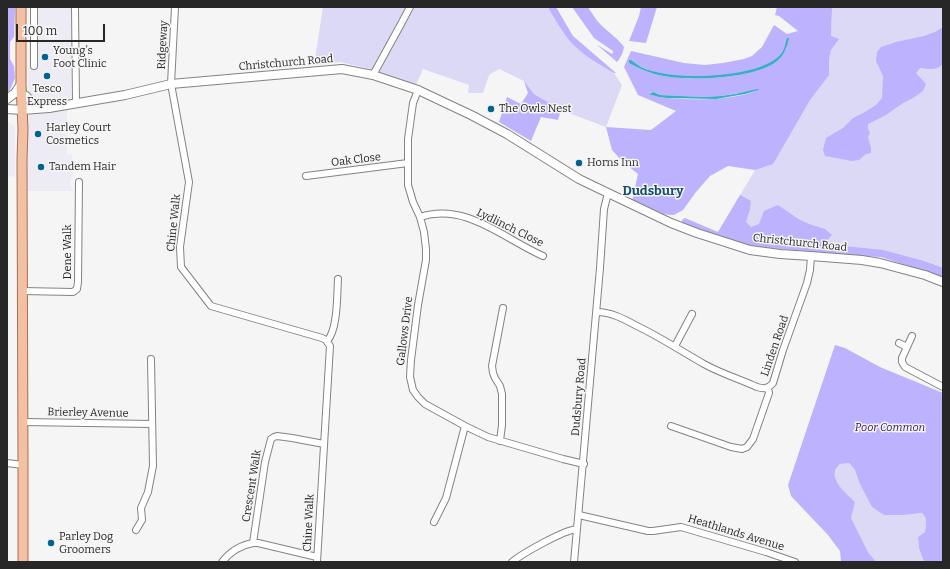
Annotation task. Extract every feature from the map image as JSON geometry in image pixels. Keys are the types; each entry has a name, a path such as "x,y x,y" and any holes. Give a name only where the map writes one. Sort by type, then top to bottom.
{"main road":[{"path":"22,7 21,84 24,110"},
{"path":"22,7 26,28 26,96 22,134 23,562"},
{"name":"Christchurch Road","path":"7,109 24,110 49,108 125,95 171,84 342,69 373,75 418,90 507,134 579,179 678,226 697,233 750,250 880,263 925,275 943,282"},
{"path":"7,99 15,93 21,84"},
{"path":"26,96 35,105 49,108"},
{"name":"Christchurch Road","path":"7,114 24,110"}],"street":[{"path":"34,7 34,66"},
{"path":"75,7 76,103"},
{"name":"Ridgeway","path":"171,84 175,7"},
{"path":"373,75 410,7"},
{"name":"Chine Walk","path":"171,84 189,182 180,247 181,267 211,306 322,338 327,341 330,346 317,560"},
{"name":"Gallows Drive","path":"418,90 413,104 408,139 408,185 412,202 420,217 424,232 426,260 418,305 410,377 411,383 421,400 465,426 488,437 584,464"},
{"name":"Oak Close","path":"306,176 408,163"},
{"name":"Dene Walk","path":"22,291 73,292 77,289 78,182"},
{"name":"Dudsbury Road","path":"574,562 597,312 604,209 608,193"},
{"name":"Lydlinch Close","path":"420,217 436,214 457,215 479,221 543,256"},
{"name":"Linden Road","path":"597,312 626,320 712,368 757,386 768,388 773,383 807,283 811,256"},
{"name":"Chine Walk","path":"327,341 331,337 336,308 338,278"},
{"path":"500,441 502,425 502,394 500,386 493,373 492,366 503,308"},
{"path":"675,346 692,314"},
{"path":"912,336 902,358 902,362 905,367 943,387"},
{"path":"898,343 907,347"},
{"path":"136,530 142,520 140,508 148,492 153,466 151,360"},
{"path":"671,426 731,447 742,449 747,447 753,439 769,393 768,388"},
{"name":"Brierley Avenue","path":"23,422 152,424"},
{"path":"434,522 446,498 465,426"},
{"name":"Crescent Walk","path":"253,543 265,462 271,440 277,436 324,444"},
{"path":"7,464 23,465"},
{"name":"Heathlands Avenue","path":"579,515 648,531 681,526 794,562"},
{"path":"512,562 521,554 568,531 577,529"},
{"path":"222,562 232,552 246,544 253,543 258,543 317,560"}],"shaded area":[{"path":"30,7 71,7 71,101 67,113 67,155 72,154 73,177 70,181 73,191 25,191 26,123 29,98"},
{"path":"323,7 548,7 562,30 579,49 591,59 614,73 622,85 606,127 561,110 534,94 524,81 499,69 489,75 483,93 468,93 469,85 423,69 416,85 371,69 340,62 314,65"},
{"path":"833,7 943,7 943,277 881,257 756,247 718,232 831,36"},
{"path":"7,122 15,128 15,177 7,176"},
{"path":"849,463 855,470 859,482 865,492 904,515 922,513 924,515 926,522 925,532 918,537 919,548 924,562 876,562 868,552 851,518 841,488 834,478 835,471 840,464"}],"green space":[{"path":"7,7 15,7 14,37 10,42 10,59 14,66 15,78 10,90 7,93"},
{"path":"548,7 556,7 573,36 616,73 584,54 574,45 561,30"},
{"path":"572,7 588,7 599,23 622,44 624,49 617,62 596,44 612,54 613,53 613,51 594,38"},
{"path":"641,7 657,7 646,43 629,41"},
{"path":"777,7 833,7 831,36 839,39 831,50 829,59 829,75 810,100 773,164 755,170 728,166 710,176 683,210 674,215 659,214 648,207 632,201 638,174 624,163 612,150 606,127 651,130 676,111 638,95 624,67 631,51 684,63 705,65 744,59 752,56 762,47 774,25 787,34 798,31 779,16 775,15","holes":["787,47 776,62 765,68 752,72 721,77 675,78 654,74 629,63 629,60 631,60 644,68 660,73 678,76 718,76 755,69 769,64 774,61","759,90 748,94 714,99 667,98 649,93 653,92 660,95 703,97 721,96"]},
{"path":"943,27 943,64 935,69 920,68 916,73 926,84 923,91 886,115 868,124 870,133 868,137 871,153 866,154 859,160 852,161 825,156 823,150 826,138 843,128 853,118 876,105 882,98 883,76 876,61 877,52 881,47 924,36"},
{"path":"524,81 534,94 561,110 558,120 541,117 531,141 499,122 507,97 521,104 528,93"},
{"path":"740,195 751,201 746,222 751,227 759,224 764,211 778,205 800,220 825,229 832,235 826,241 844,246 883,250 924,261 943,268 943,277 881,257 756,247 719,237 682,224 682,220 685,218 718,232"},
{"name":"Poor Common","path":"835,345 845,348 880,367 943,393 943,562 924,562 919,548 918,537 925,532 926,520 924,515 922,513 884,515 872,507 859,482 855,470 849,463 840,464 836,470 836,480 855,502 851,518 868,552 876,562 841,562 840,551 828,535 791,496 788,485"}],"water":[{"path":"787,38 789,38 785,51 776,62 765,68 737,75 705,78 675,78 654,74 629,63 629,60 631,60 641,67 649,70 681,76 738,73 770,63 782,53"},
{"path":"759,90 745,94 716,99 667,98 649,94 653,92 660,95 703,97 735,94"}],"place":[{"name":"Young's Foot Clinic","path":"45,57"},
{"name":"Tesco Express","path":"47,76"},
{"name":"The Owls Nest","path":"491,109"},
{"name":"Harley Court Cosmetics","path":"38,134"},
{"name":"Horns Inn","path":"579,163"},
{"name":"Tandem Hair","path":"41,167"},
{"name":"Parley Dog Groomers","path":"51,543"}],"district":[{"name":"Dudsbury","path":"653,191"}]}
